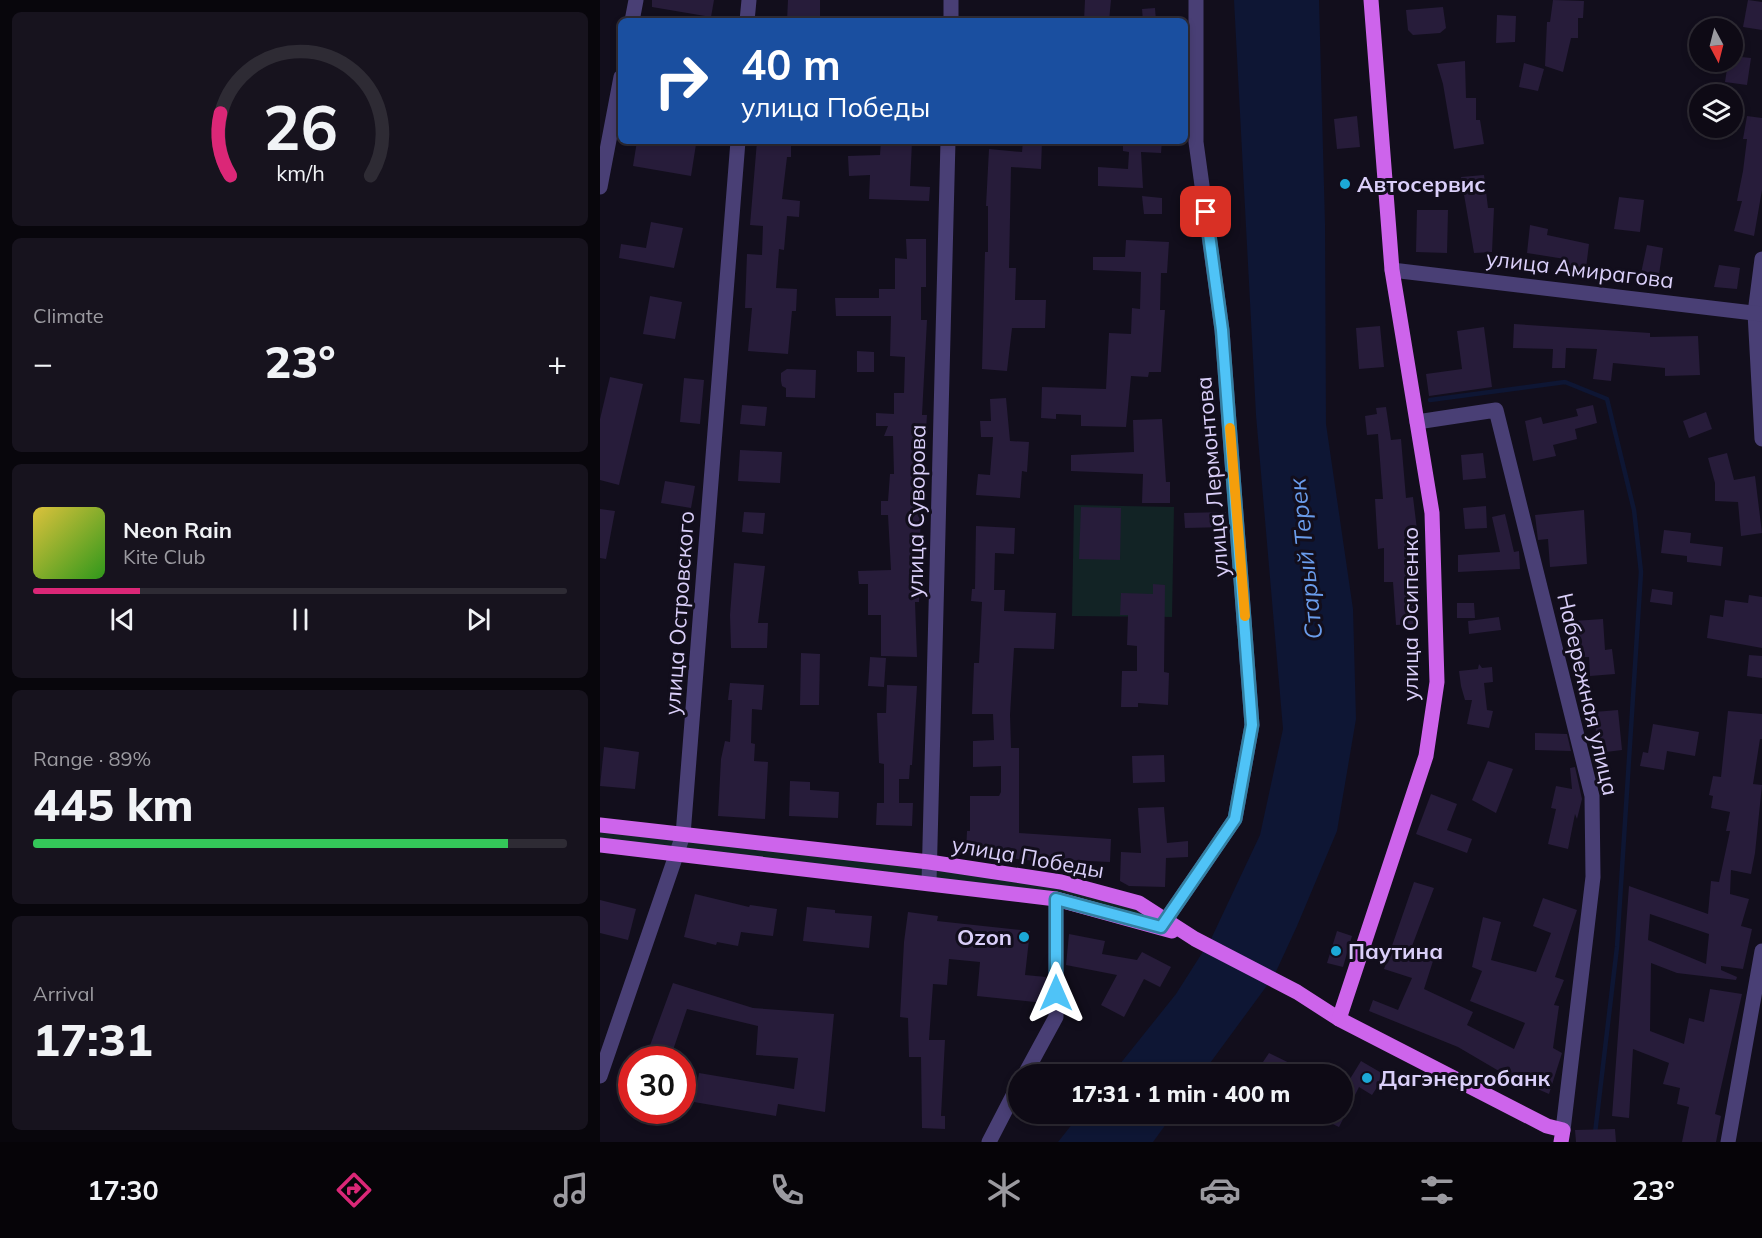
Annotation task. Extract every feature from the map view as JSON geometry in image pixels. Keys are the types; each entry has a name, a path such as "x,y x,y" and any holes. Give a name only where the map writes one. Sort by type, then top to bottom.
{"main road":[{"path":"1371,0 1392,270"},
{"name":"улица Осипенко","path":"1339,1018 1426,756 1437,682 1432,513 1392,270"},
{"name":"улица Победы","path":"600,825 929,862 1061,882 1138,903 1163,924"},
{"name":"улица Победы","path":"600,845 1056,899 1163,924 1297,992 1339,1018 1547,1126 1562,1136"}],"street":[{"path":"633,18 636,0"},
{"path":"747,18 749,0"},
{"path":"951,0 951,18"},
{"name":"улица Лермонтова","path":"1163,924 1235,819 1252,725 1222,330 1196,142 1196,0"},
{"path":"600,187 618,93"},
{"name":"улица Островского","path":"600,1076 683,835 738,144"},
{"name":"улица Суворова","path":"929,883 948,144"},
{"path":"1762,259 1759,313 1762,439"},
{"name":"улица Амирагова","path":"1392,270 1759,313"},
{"name":"Набережная улица","path":"1417,422 1496,410 1592,796 1593,878 1562,1136"},
{"path":"1030,1064 1056,1017 1056,899"},
{"path":"1728,1142 1762,951"},
{"path":"989,1142 1008,1105"}],"shaded area":[{"path":"1074,505 1174,507 1172,617 1072,616"},
{"path":"600,830 679,840 676,849 600,840"},
{"path":"686,840 925,868 925,878 683,850"},
{"path":"932,870 1047,884 1077,890 1131,908 1154,920 932,880"}],"water":[{"name":"Старый Терек","path":"1234,0 1319,0 1325,224 1326,424 1353,609 1356,719 1337,831 1274,976 1209,1064 1120,1064 1176,994 1211,939 1260,835 1283,729 1256,415"},
{"path":"1072,1124 1166,1124 1153,1142 1058,1142"}],"building":[{"path":"652,0 714,0 711,17 652,7"},
{"path":"788,0 820,0 820,18 787,18"},
{"path":"1085,0 1111,0 1109,18 1084,18"},
{"path":"1553,0 1584,1 1583,18 1578,18 1578,38 1571,38 1563,72 1545,66 1547,22 1550,22"},
{"path":"1748,0 1762,2 1762,30 1743,27"},
{"path":"1443,7 1446,28 1440,33 1413,35 1408,30 1406,10"},
{"path":"1155,8 1156,18 1143,18 1142,9"},
{"path":"1497,15 1516,16 1515,42 1496,43"},
{"path":"1743,57 1751,58 1747,85 1725,82 1726,72 1743,72"},
{"path":"1465,61 1466,98 1476,98 1476,120 1480,120 1484,144 1454,149 1443,84 1437,64"},
{"path":"1524,63 1544,69 1538,91 1519,87"},
{"path":"1357,116 1360,147 1337,149 1334,119"},
{"path":"1747,116 1762,118 1762,190 1754,236 1734,231 1742,201 1737,201 1747,139 1743,139"},
{"path":"637,144 696,144 691,176 633,166"},
{"path":"757,144 791,144 791,157 787,157 782,199 800,201 799,217 787,216 784,250 779,249 776,288 797,289 796,311 792,311 788,354 748,351 752,308 745,308 747,254 762,255 763,226 750,225"},
{"path":"881,144 912,144 910,186 930,187 929,201 869,199 870,175 849,176 848,156 880,155"},
{"path":"1023,144 1042,144 1041,169 1011,167 1009,268 1016,268 1015,300 1046,300 1045,328 1012,328 1007,371 982,369 985,252 988,252 988,206 986,206 989,149 1022,152"},
{"path":"1123,144 1162,144 1161,153 1141,152 1143,188 1098,186 1098,167 1128,169 1129,152 1123,151"},
{"path":"1484,175 1488,208 1494,208 1492,252 1474,253 1461,177"},
{"path":"1142,196 1162,198 1162,214 1144,214"},
{"path":"1619,197 1644,200 1640,232 1614,229"},
{"path":"1417,210 1448,210 1447,253 1416,252"},
{"path":"651,222 683,228 674,268 619,258 621,244 646,248"},
{"path":"1530,225 1548,229 1547,235 1589,244 1586,268 1564,265 1565,259 1527,253"},
{"path":"906,239 926,239 926,287 921,287 921,320 927,320 922,415 927,415 925,444 917,444 917,474 920,474 921,493 919,602 915,602 917,657 881,656 881,615 868,615 868,584 859,584 858,571 891,570 888,515 881,515 881,501 888,501 890,474 894,474 893,436 884,436 888,426 876,426 876,413 894,414 894,393 904,393 905,357 890,356 891,316 836,316 835,298 879,298 879,289 895,289 895,258 907,259"},
{"path":"1126,240 1169,242 1167,273 1161,273 1160,310 1165,310 1161,372 1149,372 1148,377 1131,376 1126,427 1081,426 1081,415 1056,414 1056,419 1041,418 1042,387 1106,389 1109,333 1131,334 1132,308 1140,309 1141,272 1093,270 1093,257 1125,257"},
{"path":"1647,245 1663,248 1658,281 1640,278"},
{"path":"1719,265 1740,268 1737,289 1714,287"},
{"path":"650,296 682,302 675,339 643,334"},
{"path":"1514,324 1650,333 1650,337 1698,336 1700,375 1665,376 1665,368 1613,363 1611,381 1593,379 1597,349 1566,348 1565,368 1552,368 1553,349 1513,348"},
{"path":"1380,326 1384,367 1359,369 1356,328"},
{"path":"1484,327 1492,387 1429,396 1426,374 1462,369 1457,331"},
{"path":"857,351 874,352 874,372 857,372"},
{"path":"787,369 816,370 815,398 786,397 786,388 782,386 781,373"},
{"path":"610,377 643,384 619,485 600,480 600,419"},
{"path":"684,378 704,380 700,424 680,422"},
{"path":"1006,398 1010,441 1029,442 1027,472 1022,471 1020,498 976,495 978,474 990,475 993,437 981,437 980,421 991,421 990,399"},
{"path":"742,405 767,407 765,426 740,424"},
{"path":"1593,405 1597,423 1575,429 1577,439 1553,445 1556,456 1533,461 1525,421 1541,417 1543,424 1578,416 1576,409"},
{"path":"1386,407 1391,440 1401,439 1406,498 1413,497 1419,546 1415,547 1419,572 1417,589 1413,589 1417,624 1396,625 1393,582 1384,582 1384,548 1378,549 1375,499 1383,499 1378,434 1367,435 1365,416 1377,414 1376,408"},
{"path":"1706,412 1712,429 1689,438 1683,421"},
{"path":"1162,419 1166,482 1170,482 1170,503 1142,503 1143,474 1071,471 1071,455 1134,452 1133,420"},
{"path":"740,450 782,452 780,483 738,481"},
{"path":"1483,453 1486,478 1463,480 1461,455"},
{"path":"1727,453 1734,480 1755,476 1762,533 1741,536 1738,502 1715,501 1715,483 1708,458"},
{"path":"665,481 695,486 691,508 661,503"},
{"path":"1486,506 1487,528 1465,529 1463,508"},
{"path":"1081,507 1121,508 1120,560 1079,559"},
{"path":"600,509 615,511 606,559 600,558"},
{"path":"1584,510 1587,564 1550,567 1548,539 1538,540 1535,515"},
{"path":"744,512 765,513 763,534 742,532"},
{"path":"1226,512 1227,527 1185,528 1184,513"},
{"path":"1505,514 1514,552 1519,551 1520,569 1458,572 1458,555 1500,552 1492,517"},
{"path":"976,526 1015,528 1014,554 995,553 994,590 1005,590 1004,611 1056,613 1054,649 1014,648 1010,715 1011,748 1019,748 1019,833 1111,839 1110,862 1045,859 1045,862 1005,858 1005,855 966,853 967,831 970,831 970,796 999,796 1001,792 1001,766 973,767 973,741 994,740 993,714 972,714 974,663 979,663 982,602 971,601 972,589 975,589"},
{"path":"1664,530 1691,533 1690,543 1723,547 1721,566 1687,562 1687,556 1661,553"},
{"path":"734,563 765,566 758,623 768,623 767,648 731,648 730,615"},
{"path":"1153,584 1165,585 1164,672 1169,673 1168,705 1138,703 1138,707 1121,707 1122,671 1137,671 1137,646 1127,645 1128,615 1120,615 1121,593 1153,594"},
{"path":"1652,589 1673,592 1672,605 1650,602"},
{"path":"1749,595 1762,597 1762,648 1707,638 1710,615 1723,617 1725,600 1748,603"},
{"path":"1457,603 1474,603 1475,618 1457,618"},
{"path":"1499,617 1501,630 1469,634 1468,621"},
{"path":"1603,619 1605,650 1612,649 1615,674 1590,676 1589,657 1581,657 1579,642 1575,642 1574,621"},
{"path":"801,653 820,654 819,705 800,705"},
{"path":"1749,655 1762,656 1762,678 1747,676"},
{"path":"870,657 886,658 884,687 868,686"},
{"path":"1479,664 1482,668 1492,667 1493,682 1484,683 1487,710 1493,711 1489,728 1467,724 1472,700 1465,700 1461,686 1459,671 1478,669"},
{"path":"730,683 764,685 762,710 752,709 751,743 755,744 754,761 768,762 765,819 718,816 721,759 725,741 730,742 732,700 728,700"},
{"path":"887,685 917,686 912,765 910,765 909,779 899,779 899,803 913,803 912,826 876,825 877,803 884,803 884,764 879,763 877,713 886,713"},
{"path":"1618,710 1622,750 1598,753 1594,712"},
{"path":"1728,711 1762,714 1762,739 1760,739 1753,784 1762,785 1751,874 1731,870 1730,894 1749,899 1741,926 1752,929 1743,969 1721,966 1721,970 1737,977 1736,980 1677,973 1651,963 1650,1031 1684,1044 1689,1018 1704,1022 1710,989 1742,994 1715,1114 1721,1116 1716,1142 1682,1142 1689,1107 1677,1104 1680,1088 1663,1084 1669,1063 1633,1049 1629,1118 1612,1116 1629,886 1708,914 1711,881 1719,882 1730,831 1726,831 1730,812 1711,808 1713,796 1709,795 1713,776 1721,777","holes":["1650,914 1709,934 1706,964 1648,940"]},
{"path":"1653,724 1699,732 1695,756 1667,751 1664,770 1640,766 1643,752 1648,753"},
{"path":"1535,733 1567,734 1571,751 1535,750"},
{"path":"604,747 639,752 635,789 600,786"},
{"path":"1164,755 1165,782 1133,783 1132,756"},
{"path":"1488,761 1513,769 1496,813 1472,800"},
{"path":"1575,767 1582,799 1577,819 1575,814 1568,849 1548,844 1556,809 1551,808 1556,786 1572,789 1570,768"},
{"path":"790,781 810,782 810,790 839,792 838,818 789,816"},
{"path":"1431,794 1457,804 1447,830 1472,839 1467,853 1416,834"},
{"path":"1164,807 1167,843 1188,841 1188,857 1166,858 1165,887 1129,886 1120,881 1121,852 1141,853 1138,808"},
{"path":"1414,882 1434,888 1409,954 1433,961 1424,989 1473,1012 1467,1025 1514,1049 1525,1023 1470,1001 1482,971 1472,967 1483,917 1501,922 1491,960 1536,972 1551,933 1533,926 1543,898 1577,910 1555,977 1564,980 1554,1005 1559,1006 1553,1048 1562,1053 1549,1094 1504,1074 1458,1047 1369,1011 1373,1000 1398,1010 1412,978 1384,969"},
{"path":"695,894 749,907 750,905 777,909 773,936 741,932 738,946 717,942 716,945 684,937"},
{"path":"600,900 636,909 628,940 600,933"},
{"path":"807,907 835,910 835,913 872,916 869,948 803,941"},
{"path":"908,912 938,916 937,921 1030,931 1025,975 1046,977 1044,1003 977,996 980,962 949,959 947,985 933,984 929,1040 945,1040 941,1116 945,1116 945,1129 922,1128 921,1057 909,1057 908,1018 900,1017"},
{"path":"1337,931 1352,936 1343,967 1327,963"},
{"path":"1069,934 1105,941 1102,954 1137,960 1142,952 1171,967 1160,987 1144,979 1124,1017 1101,1005 1117,975 1066,965"},
{"path":"673,983 753,1008 834,1014 825,1112 778,1104 776,1116 696,1102 699,1073 794,1089 798,1058 756,1055 758,1026 687,1009 674,1046 650,1046"},
{"path":"1269,1053 1292,1064 1266,1064 1263,1062"},
{"name":"Дагэнергобанк","path":"1361,1061 1385,1075 1372,1095 1359,1087 1353,1099 1353,1074"},
{"path":"1615,1129 1616,1142 1576,1142 1575,1130"}],"waterway":[{"path":"1430,400 1565,382 1607,399 1634,510 1641,572 1617,947 1594,1142"}],"slow traffic":[{"path":"1230,428 1245,616"}],"place":[{"name":"Автосервис","path":"1345,184"},
{"name":"Ozon","path":"1024,937"},
{"name":"Паутина","path":"1336,951"},
{"name":"Дагэнергобанк","path":"1367,1078"}],"route":[{"path":"1056,993 1056,899 1161,927 1235,819 1252,725 1222,330 1206,212"}]}
